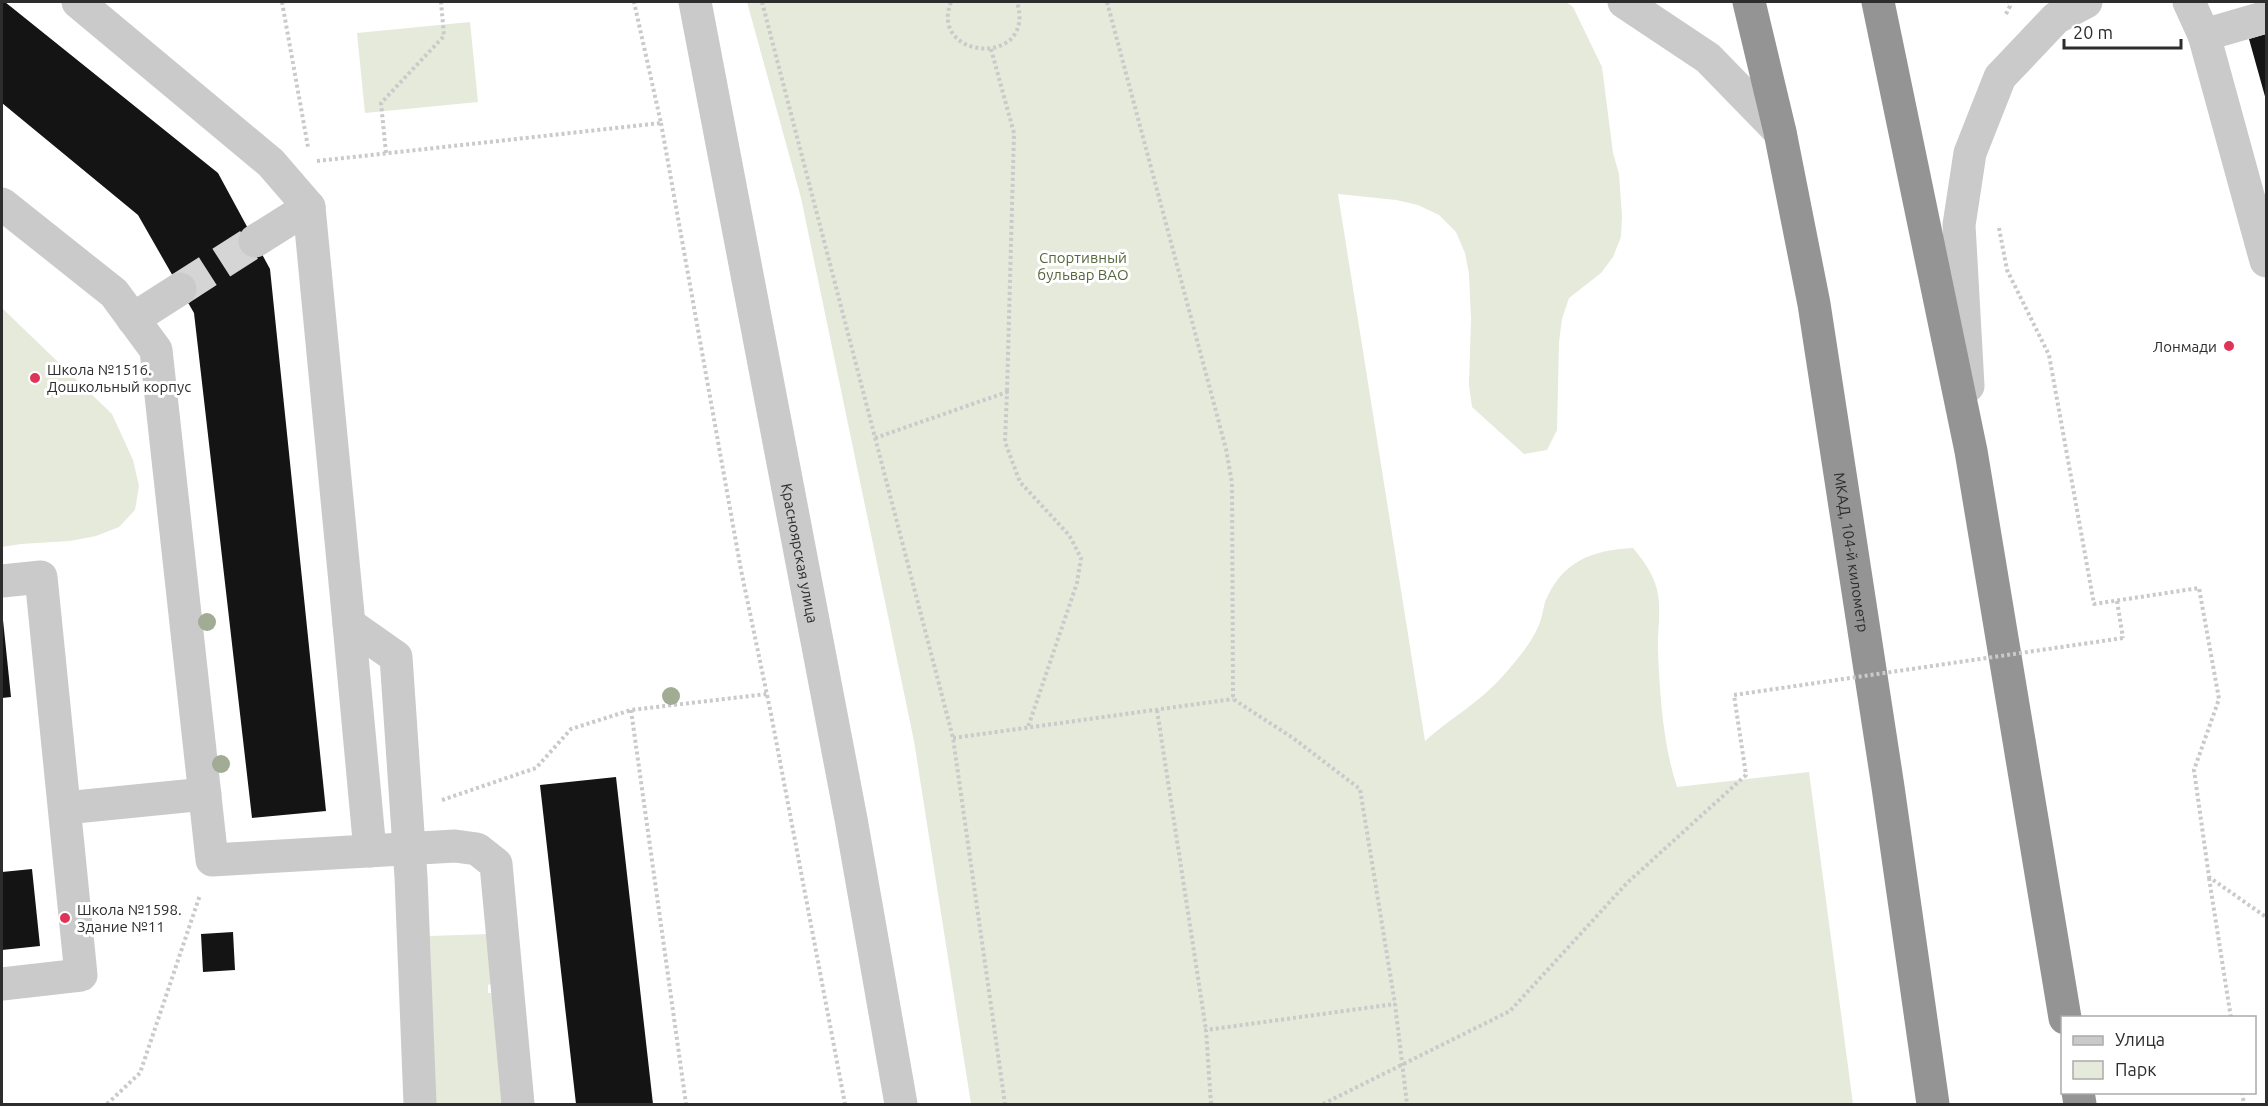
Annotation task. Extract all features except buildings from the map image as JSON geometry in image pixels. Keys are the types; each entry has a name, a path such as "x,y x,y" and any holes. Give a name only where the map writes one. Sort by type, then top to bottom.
{"highway":[{"name":"МКАД, 104-й километр","path":"1749,2 1780,132 1814,304 1888,787 1933,1104"},
{"path":"1878,2 1971,451 2065,1016"}],"street":[{"path":"78,2 271,164 309,207 370,851"},
{"name":"Красноярская улица","path":"695,2 851,819 901,1104"},
{"path":"1624,2 1708,58 1780,132"},
{"path":"1971,451 1959,225 1970,153 2000,77 2056,18 2086,2"},
{"path":"2189,2 2204,35 2266,261"},
{"path":"2204,35 2266,17"},
{"path":"2,204 114,293 156,350 212,860 455,846 477,849 496,864 518,1104"},
{"path":"255,241 309,207"},
{"path":"133,319 180,289"},
{"path":"2,581 41,577 81,975 2,984"},
{"path":"349,624 396,657 408,812 420,1104"},
{"path":"65,808 205,794"}],"path":[{"path":"282,2 310,162"},
{"path":"386,153 381,102 444,36 441,2"},
{"path":"634,2 661,123 741,570 767,694 845,1104"},
{"path":"762,2 953,738 1005,1104"},
{"path":"951,2 948,18 951,29 958,39 979,50 1002,45 1011,38 1020,15 1017,2"},
{"path":"1107,2 1226,449 1232,483 1233,699"},
{"path":"991,49 1014,133 1005,442 1020,482 1069,535 1081,558 1077,583 1028,727"},
{"path":"271,164 310,162 661,123"},
{"path":"1998,225 2007,270 2049,355 2094,603 2199,588 2219,699 2194,770 2231,1016"},
{"path":"875,438 1007,393"},
{"path":"1323,1104 1510,1011 1627,882 1746,775 1734,695 2123,638 2117,601"},
{"path":"408,812 536,768 571,729 631,710 767,694"},
{"path":"953,738 1233,699 1293,738 1360,789 1395,1004 1407,1104"},
{"path":"631,710 686,1104"},
{"path":"1156,710 1206,1030 1211,1104"},
{"path":"107,1104 140,1072 212,860"},
{"path":"2209,877 2266,917"},
{"path":"1206,1030 1395,1004"}],"green space":[{"name":"Спортивный бульвар ВАО","path":"747,2 1566,2 1573,7 1602,67 1613,153 1619,174 1621,237 1613,257 1601,273 1569,298 1562,319 1559,342 1557,430 1547,450 1524,454 1472,407 1469,385 1471,319 1469,274 1465,253 1456,232 1439,215 1418,205 1396,200 1338,194 1425,741 1484,694 1513,665 1536,632 1552,588 1570,567 1592,555 1633,548 1643,560 1657,591 1661,703 1668,754 1677,787 1809,772 1853,1104 971,1104 914,741 801,198"},
{"path":"470,22 478,102 365,113 357,33"},
{"path":"2,308 112,414 133,460 139,486 135,510 119,527 96,536 70,541 2,547"},
{"path":"490,934 494,983 488,985 488,993 496,993 507,1104 433,1104 430,936"}],"tunnel":[{"path":"180,289 255,241"}],"place":[{"name":"Лонмади","path":"2229,346"},
{"name":"Школа №1516. Дошкольный корпус","path":"35,378"},
{"name":"Школа №1598. Здание №11","path":"65,918"}]}
